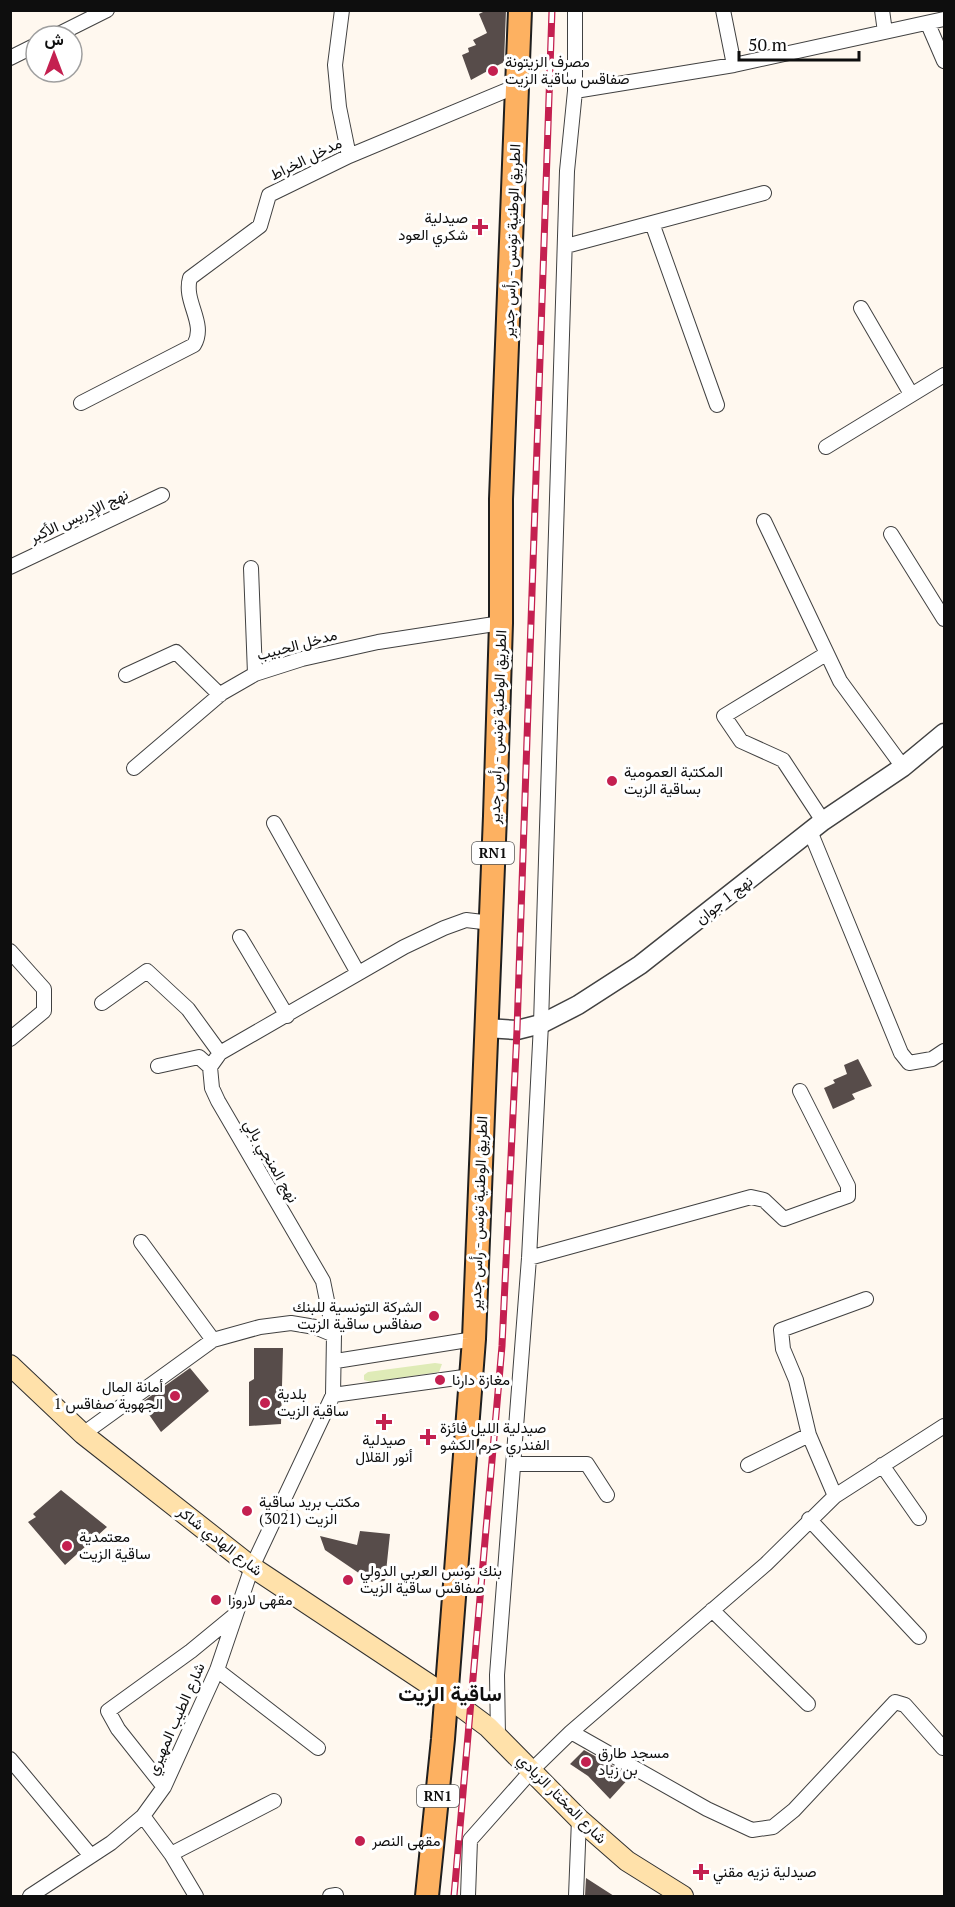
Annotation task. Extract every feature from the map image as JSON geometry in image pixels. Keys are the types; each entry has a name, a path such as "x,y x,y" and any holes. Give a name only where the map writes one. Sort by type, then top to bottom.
{"main road":[{"name":"الطريق الوطنية تونس - رأس جدير","path":"445,1695 474,1339 491,923 501,623 501,499 520,10"},
{"name":"شارع الهادي شاكر","path":"10,1365 83,1434 252,1567 445,1695"},
{"name":"شارع المختار الزيادي","path":"445,1695 498,1736 533,1769 579,1819 627,1861 683,1896"},
{"name":"RN1","path":"427,1896 445,1695"}],"street":[{"path":"79,24 107,10"},
{"path":"342,10 335,65 339,107 349,156"},
{"path":"498,1736 497,1675 529,1258 541,1024 567,171 575,92 575,10"},
{"path":"723,10 734,65"},
{"path":"882,10 885,32"},
{"path":"575,92 734,65 945,19"},
{"path":"928,24 945,61"},
{"path":"10,58 24,51"},
{"name":"مدخل الخراط","path":"81,403 194,345 199,337 197,320 188,296 190,278 233,249 260,226 269,195 349,156 517,86"},
{"path":"566,246 764,193"},
{"path":"652,223 717,405"},
{"path":"861,308 911,394"},
{"path":"826,447 945,375"},
{"name":"نهج الإدريس الأكبر","path":"10,567 162,495"},
{"path":"764,521 840,681 903,767"},
{"path":"891,534 945,619"},
{"path":"250,568 255,674"},
{"name":"مدخل الحبيب","path":"134,768 220,695 255,674 302,659 378,642 501,623"},
{"path":"126,675 176,652 220,695"},
{"path":"826,654 724,716 741,741 783,759 817,826 901,1053 909,1063 932,1059 945,1051"},
{"name":"نهج 1 جوان","path":"486,1028 517,1030 541,1024 578,1005 640,964 817,826 903,767 945,733"},
{"path":"274,824 358,973"},
{"path":"158,1066 199,1057 210,1067 220,1053 358,973 455,923 466,920 491,923"},
{"path":"240,937 287,1016"},
{"path":"10,951 44,989 44,1011 10,1039"},
{"path":"102,1003 147,971 188,1009 220,1053"},
{"name":"نهج المنجي بالي","path":"210,1067 212,1088 218,1101 323,1281 334,1335 336,1361 333,1395 252,1567"},
{"path":"529,1258 751,1197 764,1200 784,1219 848,1196 848,1186 800,1091"},
{"path":"141,1242 213,1340"},
{"path":"835,1496 809,1435 796,1380 783,1349 781,1330 866,1299"},
{"path":"83,1434 213,1340 291,1323 315,1327 334,1335"},
{"path":"336,1361 474,1339"},
{"path":"333,1395 471,1376"},
{"path":"468,1896 470,1840 533,1769 572,1732 766,1564 809,1519 835,1496 945,1426"},
{"path":"748,1465 809,1435"},
{"path":"514,1464 587,1464 608,1495"},
{"path":"882,1465 919,1518"},
{"path":"809,1519 919,1637"},
{"name":"شارع الطيب المهيري","path":"30,1896 91,1856 143,1816 164,1786 216,1670 252,1567"},
{"path":"712,1610 808,1704"},
{"path":"164,1786 118,1729 108,1712 191,1651 238,1612"},
{"path":"216,1670 318,1748"},
{"path":"572,1732 707,1809 752,1830 773,1827 794,1810 895,1702 906,1705 943,1748"},
{"path":"10,1759 91,1856"},
{"path":"171,1854 274,1802"},
{"path":"143,1816 171,1854 196,1896"},
{"path":"576,1896 579,1819"}],"green space":[{"path":"442,1364 439,1372 371,1382 364,1380 364,1375 368,1372"}],"building":[{"path":"487,10 506,10 504,62 471,80 462,55 469,52 468,48 476,45 473,40 487,33 479,14"},
{"path":"858,1059 872,1086 852,1094 855,1099 833,1109 824,1088 835,1083 833,1080 847,1074 844,1065"},
{"name":"بلدية ساقية الزيت","path":"254,1348 283,1348 281,1424 249,1426 249,1382 254,1379"},
{"name":"أمانة المال الجهوية صفاقس 1","path":"190,1368 209,1391 161,1432 141,1403"},
{"name":"معتمدية ساقية الزيت","path":"61,1490 107,1527 65,1565 28,1522 36,1517 33,1514"},
{"path":"360,1531 390,1534 385,1581 372,1582 325,1550 320,1536 357,1545"},
{"path":"584,1750 631,1776 610,1799 588,1776 570,1764"},
{"path":"586,1878 614,1896 585,1896"}],"railway":[{"path":"454,1896 502,1346 517,1030 552,10"}],"place":[{"name":"مصرف الزيتونة صفاقس ساقية الزيت","path":"493,71"},
{"name":"صيدلية شكري العود","path":"480,227"},
{"name":"المكتبة العمومية بساقية الزيت","path":"612,781"},
{"name":"الشركة التونسية للبنك صفاقس ساقية الزيت","path":"434,1316"},
{"name":"مغازة دارنا","path":"440,1380"},
{"name":"أمانة المال الجهوية صفاقس 1","path":"175,1396"},
{"name":"بلدية ساقية الزيت","path":"265,1403"},
{"name":"صيدلية أنور القلال","path":"384,1422"},
{"name":"صيدلية الليل فائزة الفندري حرم الكشو","path":"428,1437"},
{"name":"مكتب بريد ساقية الزيت (3021)","path":"247,1511"},
{"name":"معتمدية ساقية الزيت","path":"67,1546"},
{"name":"بنك تونس العربي الدولي صفاقس ساقية الزيت","path":"348,1580"},
{"name":"مقهى لاروزا","path":"216,1600"},
{"name":"مسجد طارق بن زياد","path":"586,1762"},
{"name":"مقهى النصر","path":"360,1841"},
{"name":"صيدلية نزيه مقني","path":"701,1872"}],"district":[{"name":"ساقية الزيت","path":"450,1694"}]}
